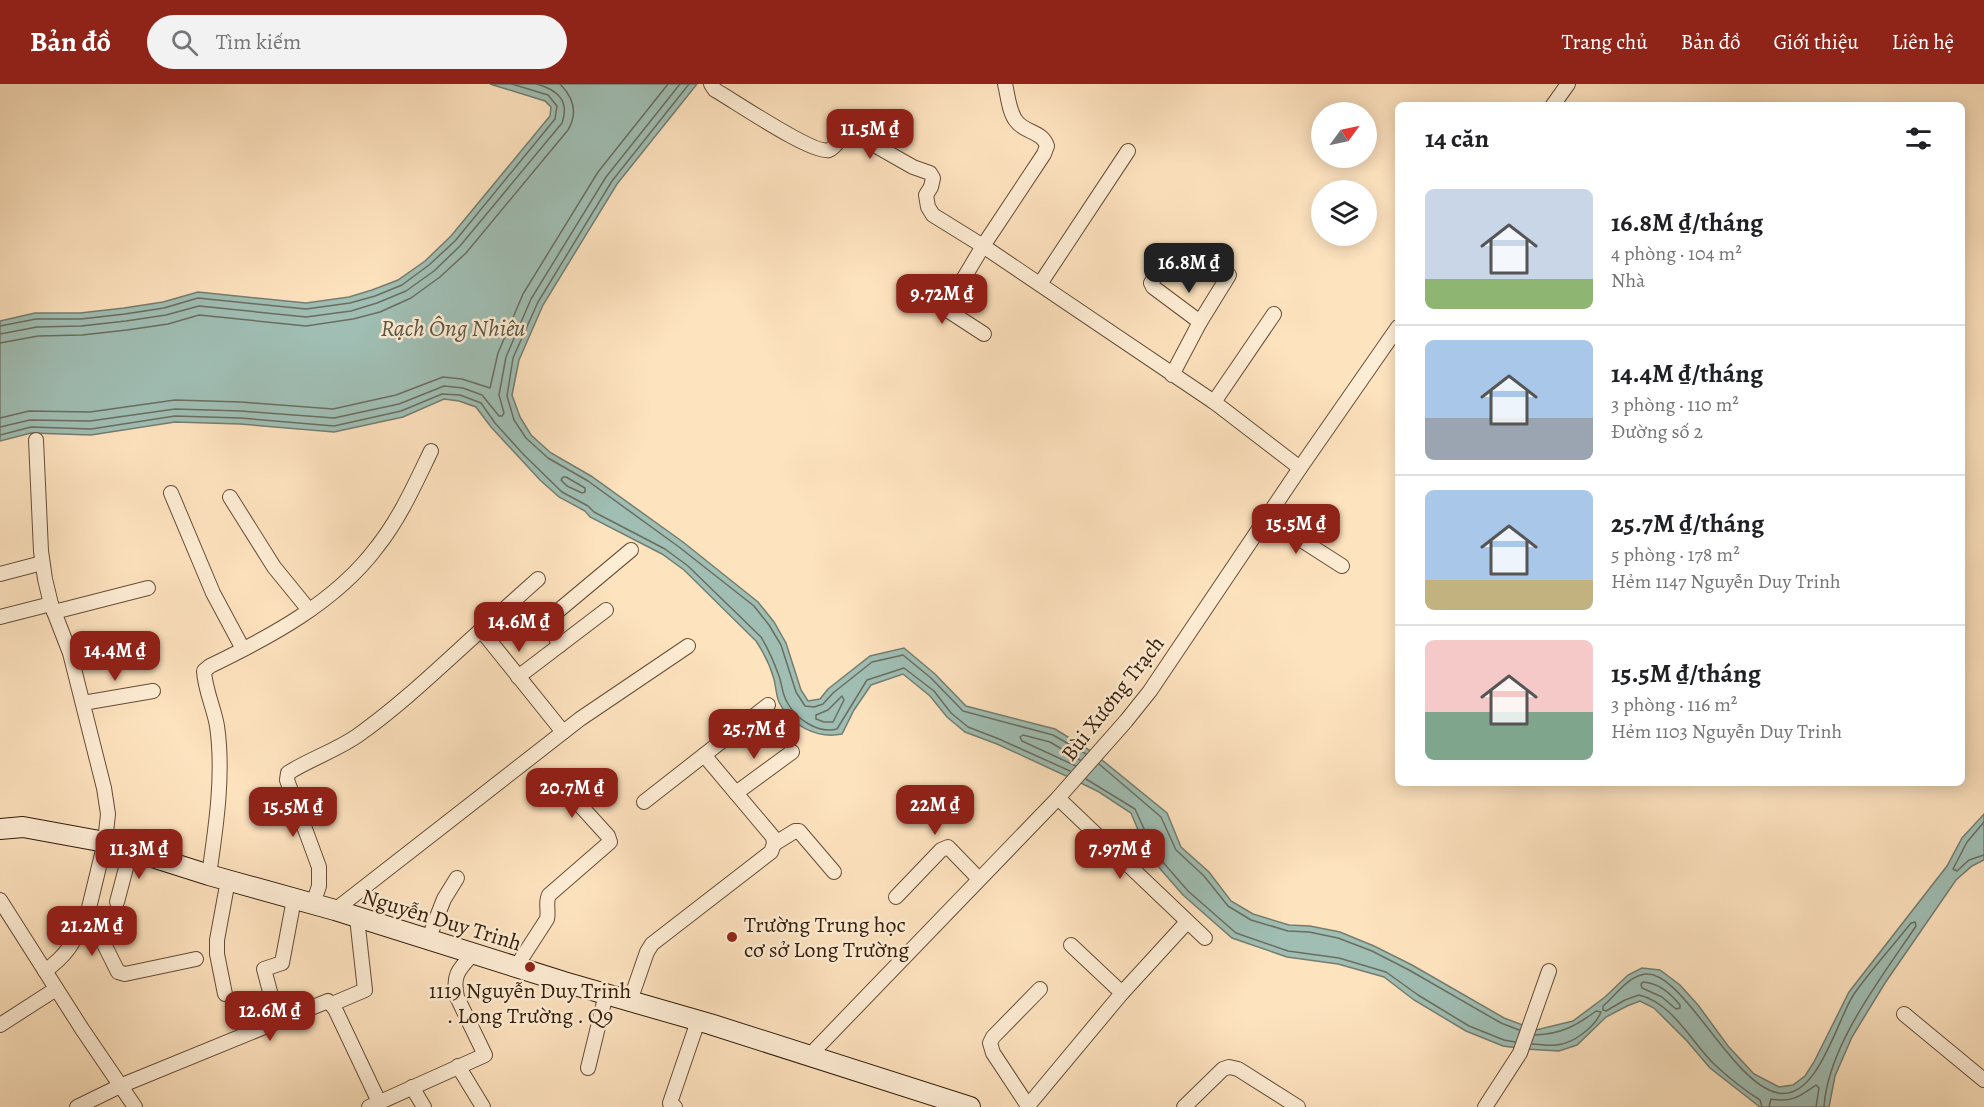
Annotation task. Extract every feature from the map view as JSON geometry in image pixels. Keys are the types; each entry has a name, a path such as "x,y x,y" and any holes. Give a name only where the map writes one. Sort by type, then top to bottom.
{"main road":[{"name":"Nguyễn Duy Trinh","path":"0,829 23,827 131,849 218,878 335,910 810,1055 970,1107"}],"street":[{"path":"711,84 715,90 805,144 827,150 832,148 848,130 913,167 930,173 933,178 926,195 928,207 933,215 983,246 1214,402 1300,468"},
{"path":"946,308 1047,146 1040,135 1024,129 1014,119 1005,84"},
{"path":"1555,102 1568,84"},
{"path":"1040,284 1128,151"},
{"path":"1160,269 1151,283 1153,287 1200,322"},
{"path":"1172,375 1200,322 1229,275"},
{"path":"918,291 984,334"},
{"path":"1214,402 1274,314"},
{"name":"Bùi Xương Trạch","path":"810,1055 1062,793 1126,721 1150,691 1395,331"},
{"path":"36,440 42,563 53,608 70,653 104,788 108,814 105,842 88,912 69,949 62,958 45,971"},
{"path":"225,994 217,954 218,878 214,842 219,750 204,671 281,629 309,610 363,564 377,548 399,514 431,451"},
{"path":"171,493 213,593 243,649"},
{"path":"230,497 274,567 309,610"},
{"path":"1267,518 1342,566"},
{"path":"560,645 546,621 631,550"},
{"path":"0,574 42,563"},
{"path":"278,1022 264,969 282,963 303,902 319,886 319,867 287,776 292,770 358,735 441,666 538,579"},
{"path":"0,617 148,588"},
{"path":"518,677 606,610"},
{"path":"481,630 563,732"},
{"path":"335,910 579,719 688,646"},
{"path":"83,703 153,691"},
{"path":"644,801 768,705"},
{"path":"736,794 792,752"},
{"path":"630,1001 652,944 771,852 774,844 773,837 704,755"},
{"path":"516,967 547,919 549,912 546,900 549,895 610,842 608,836 559,782"},
{"path":"1062,793 1205,938"},
{"path":"774,844 795,831 799,831 834,873"},
{"path":"896,897 941,850 948,847 979,879"},
{"path":"117,902 131,849"},
{"path":"428,940 444,899 457,878"},
{"path":"0,900 135,1107"},
{"path":"88,912 118,972 124,974 196,959"},
{"path":"332,1004 365,990 357,918"},
{"path":"1040,989 993,1037 990,1043 993,1053 1027,1107 1122,993 1187,922"},
{"path":"1071,945 1122,993"},
{"path":"76,1107 120,1086 328,1001 332,1004 374,1105 485,1055 454,987 460,968 473,954"},
{"path":"1485,1107 1518,1057 1549,970"},
{"path":"0,1025 56,989"},
{"path":"588,1068 606,994"},
{"path":"1904,1014 1984,1080"},
{"path":"674,1100 698,1021"},
{"path":"458,1066 483,1107"},
{"path":"1184,1107 1223,1069 1229,1067 1238,1069 1298,1107"},
{"path":"412,1087 424,1107"}],"water":[{"name":"Rạch Ông Nhiêu","path":"490,84 697,84 617,184 543,305 519,360 512,395 520,417 531,435 551,453 591,476 683,542 758,602 774,622 786,643 801,690 808,701 820,699 828,689 870,656 904,648 935,674 966,706 1055,729 1091,751 1167,813 1181,847 1209,872 1231,901 1253,914 1289,925 1310,926 1340,932 1412,965 1504,1018 1536,1030 1573,1021 1605,997 1628,975 1642,968 1660,970 1680,985 1728,1046 1754,1074 1779,1087 1793,1085 1805,1076 1849,992 1947,866 1962,838 1984,814 1984,860 1972,866 1956,880 1885,983 1852,1037 1835,1076 1829,1107 1760,1107 1710,1068 1654,1008 1640,1001 1606,1017 1577,1045 1559,1051 1503,1046 1466,1031 1414,1000 1384,977 1338,964 1287,957 1232,938 1183,895 1149,856 1131,813 1077,781 997,744 965,732 947,717 930,696 903,674 871,685 854,710 842,734 824,734 806,729 790,718 779,702 771,669 756,641 684,570 662,554 590,517 585,511 559,497 491,427 476,407 444,399 403,417 334,432 240,424 175,422 91,435 31,433 0,441 0,321 35,313 80,313 124,308 163,302 198,292 306,303 349,297 398,280 425,261 451,236 550,116 551,107 545,101"}],"place":[{"name":"Trường Trung học cơ sở Long Trường","path":"732,937"},
{"name":"1119 Nguyễn Duy Trinh . Long Trường . Q9","path":"530,967"}]}
